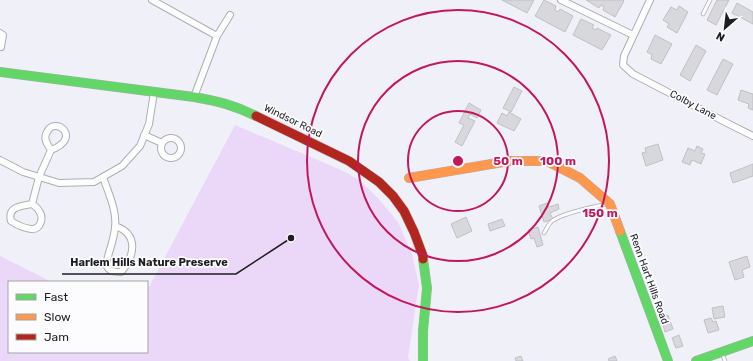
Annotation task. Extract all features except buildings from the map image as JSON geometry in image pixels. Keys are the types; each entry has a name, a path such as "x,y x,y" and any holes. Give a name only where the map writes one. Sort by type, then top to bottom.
{"street":[{"path":"152,0 217,36"},
{"path":"561,0 633,35 650,0"},
{"path":"194,97 217,36 230,15"},
{"path":"0,33 4,35 2,47 0,46"},
{"name":"Colby Lane","path":"633,35 624,56 623,65 633,74 753,136"},
{"name":"Windsor Road","path":"0,72 218,101 242,109 349,161 379,182 393,196 404,211 423,256 427,288 423,331 423,361"},
{"path":"0,160 23,172 59,183 94,182 122,166 140,146 149,124 154,92"},
{"path":"144,135 162,143"},
{"path":"32,204 39,177 51,150"},
{"path":"409,178 509,161 547,161 580,178 610,204"},
{"path":"103,176 116,214 115,226 115,234 106,265 109,270 121,272 127,265 132,251 132,242 129,235 125,231 115,226"},
{"path":"32,204 40,212 42,218 40,226 32,229 19,226 11,221 10,216 16,207 32,204"},
{"name":"Renn Hart Hills Road","path":"610,204 668,361"},
{"path":"696,361 723,357 753,341"}],"lane":[{"path":"703,14 710,0"},
{"path":"544,233 552,222 562,216 610,204"}],"shaded area":[{"path":"235,125 339,169 358,179 378,198 398,222 412,254 419,285 408,357 410,361 0,361 0,256 50,281 8,281 8,353 148,353 148,289"}],"traffic: fast":[{"path":"0,72 194,97 225,104 256,116"},
{"path":"620,231 668,361"},
{"path":"423,259 427,288 423,331 423,361"},
{"path":"696,361 753,341"}],"traffic: slow":[{"path":"409,178 509,161 547,161 580,178 610,204 620,231"}],"traffic: jam":[{"path":"256,116 349,161 379,182 393,196 404,211 414,232 423,259"}],"place":[{"name":"Harlem Hills Nature Preserve","path":"291,238"}]}
